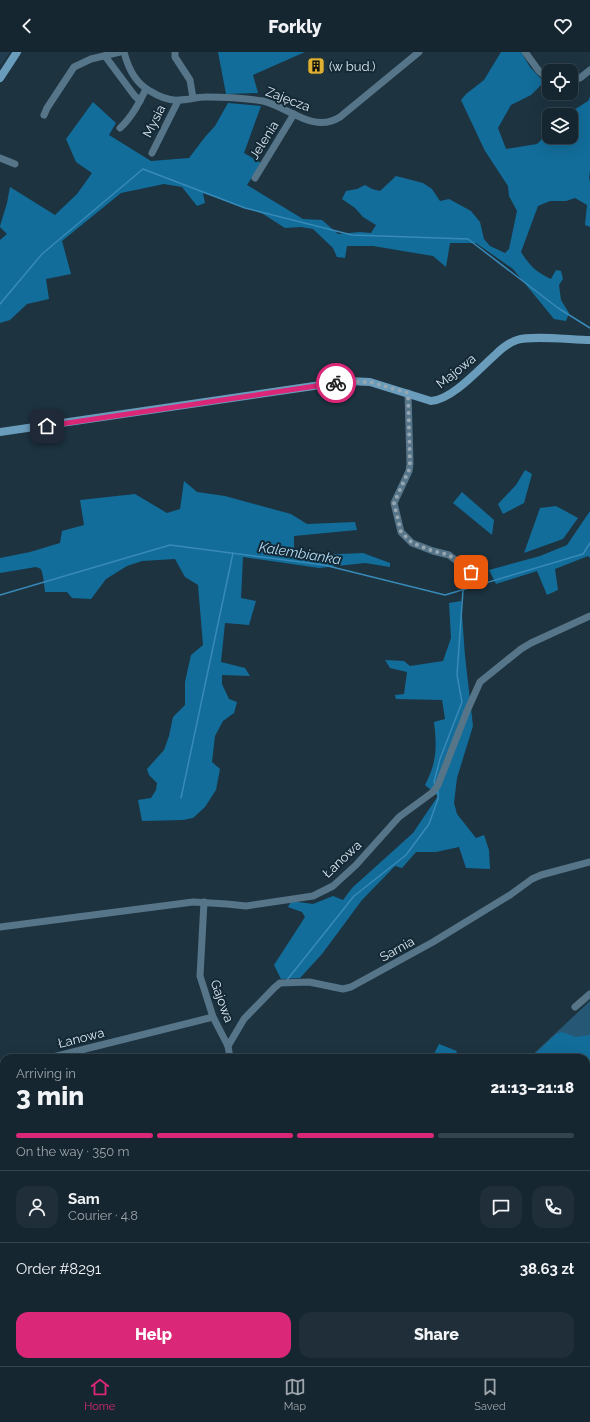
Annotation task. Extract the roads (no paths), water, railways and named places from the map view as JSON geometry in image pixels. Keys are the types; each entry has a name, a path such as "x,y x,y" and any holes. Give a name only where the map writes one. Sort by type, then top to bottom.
{"street":[{"path":"0,78 17,52"},
{"path":"44,115 74,67 91,60 120,52"},
{"name":"Zajęcza","path":"124,52 128,67 133,76 146,89 160,96 178,100 207,97 268,102 294,114 317,122 331,122 419,52"},
{"path":"175,52 176,57 190,80 193,98"},
{"path":"525,52 542,73"},
{"path":"105,56 134,96 140,101"},
{"path":"578,79 590,70"},
{"path":"120,128 127,121 146,89"},
{"name":"Mysia","path":"152,153 178,100"},
{"name":"Jelenia","path":"255,178 294,114"},
{"path":"0,158 15,164"},
{"name":"Majowa","path":"0,432 348,382 370,382 431,400 438,400 460,386 504,347 516,340 522,338 539,338 590,340"},
{"path":"408,393 410,464 409,470 394,503 401,532 412,543 449,555 471,572"},
{"name":"Łanowa","path":"0,927 193,902 246,906 264,904 313,896 334,886 356,865 399,817 433,792 438,785 480,682 515,653 531,643 590,616"},
{"name":"Sarnia","path":"228,1046 244,1019 280,983 309,982 343,989 351,987 433,942 510,895 532,879 541,875 590,862"},
{"name":"Gajowa","path":"204,902 200,976 213,1018 228,1046 229,1054"},
{"path":"575,1007 590,994"},
{"name":"Łanowa","path":"65,1054 213,1018"}],"waterway":[{"path":"0,304 42,254 143,169 245,208 352,235 468,239 558,308 590,328"},
{"name":"Kalembianka","path":"0,595 170,545 324,565 445,595 583,554 590,543"},
{"path":"181,798 233,553"},
{"path":"436,785 434,782 440,759 462,702 457,675 463,590"},
{"path":"287,980 354,896 406,855 429,824 438,799 438,788"}],"place":[{"name":"(w bud.)","path":"316,66"}]}
